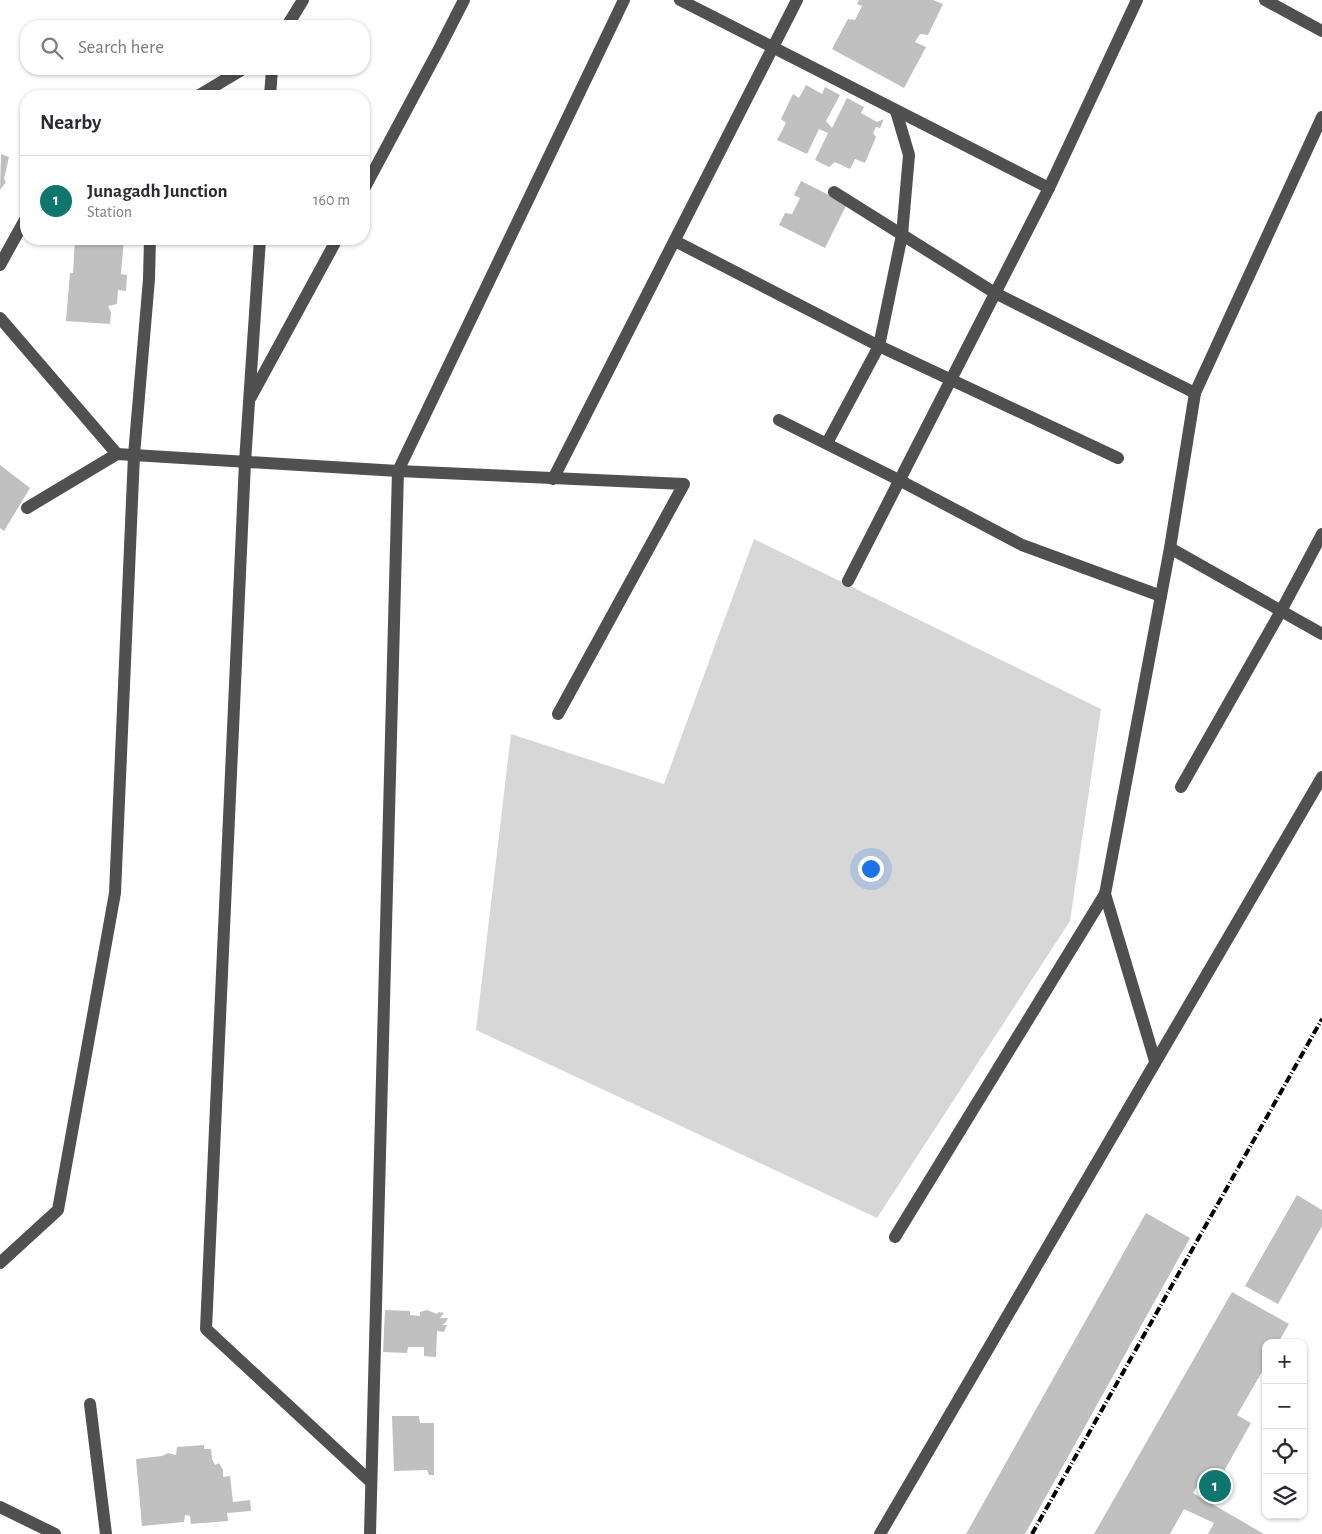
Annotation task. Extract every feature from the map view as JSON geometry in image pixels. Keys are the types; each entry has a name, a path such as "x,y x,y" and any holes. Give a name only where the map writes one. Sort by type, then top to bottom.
{"street":[{"path":"291,20 303,0"},
{"path":"370,178 464,0"},
{"path":"370,1534 398,472 624,0"},
{"path":"680,0 1049,188"},
{"path":"553,478 797,0"},
{"path":"848,581 1049,188 1137,0"},
{"path":"1265,0 1322,31"},
{"path":"208,90 233,75"},
{"path":"270,90 272,75"},
{"path":"826,443 879,346 902,235 909,155 896,111"},
{"path":"895,1237 1105,894 1170,548 1195,393 1322,117"},
{"path":"834,192 995,293 1195,393"},
{"path":"0,265 20,229"},
{"path":"675,241 879,346 1118,458"},
{"path":"0,1263 58,1210 115,893 134,455 149,278 150,245"},
{"path":"260,245 245,462 206,1329 371,1482"},
{"path":"249,402 334,245"},
{"path":"0,318 117,454"},
{"path":"779,420 899,480 1022,545 1161,596"},
{"path":"27,508 117,454 398,472 684,484 558,714"},
{"path":"1181,787 1281,611 1322,534"},
{"path":"1170,548 1322,634"},
{"path":"880,1534 1322,777"},
{"path":"1105,894 1155,1061"},
{"path":"90,1404 106,1534"},
{"path":"0,1507 55,1534"}],"shaded area":[{"path":"754,539 1101,709 1070,921 877,1218 476,1030 511,734 664,784"}],"building":[{"path":"859,0 933,0 943,4 928,35 920,34 915,42 926,47 904,88 832,49 848,19 855,20 862,6 857,4"},
{"path":"806,85 822,94 825,87 840,95 826,121 832,128 847,98 864,107 861,113 877,122 884,119 880,128 876,127 873,133 876,137 865,163 855,159 850,169 835,162 829,167 815,160 828,133 819,129 807,154 777,140 786,123 781,119 793,94 799,98"},
{"path":"1,154 9,157 4,179 6,182 0,190"},
{"path":"801,181 847,204 825,248 779,225 785,213 792,214 800,198 794,195"},
{"path":"75,245 123,245 121,274 127,275 126,291 118,290 117,304 108,306 111,312 110,324 66,321 70,273 73,273"},
{"path":"0,465 30,488 4,531 0,528"},
{"path":"1297,1195 1322,1210 1322,1226 1278,1304 1245,1286"},
{"path":"1146,1213 1190,1238 1025,1534 966,1534"},
{"path":"1232,1292 1289,1324 1280,1339 1262,1339 1262,1372 1237,1415 1251,1423 1214,1489 1200,1481 1193,1493 1264,1534 1208,1534 1214,1523 1184,1509 1170,1534 1094,1534"},
{"path":"385,1310 410,1311 410,1315 420,1316 420,1312 427,1310 437,1314 439,1312 444,1313 440,1318 448,1318 442,1325 447,1325 444,1332 437,1331 436,1357 424,1356 424,1347 408,1347 407,1353 383,1352"},
{"path":"392,1416 419,1416 420,1423 434,1423 434,1475 429,1475 427,1470 394,1471"},
{"path":"204,1445 204,1449 211,1449 212,1459 215,1465 219,1463 223,1470 223,1477 230,1476 233,1502 250,1500 251,1511 227,1513 228,1521 191,1524 190,1516 185,1515 184,1522 142,1526 136,1459 162,1456 168,1453 176,1455 177,1447"}],"railway":[{"path":"1032,1534 1322,1019"}],"place":[{"name":"Junagadh Junction","path":"1215,1486"}]}
